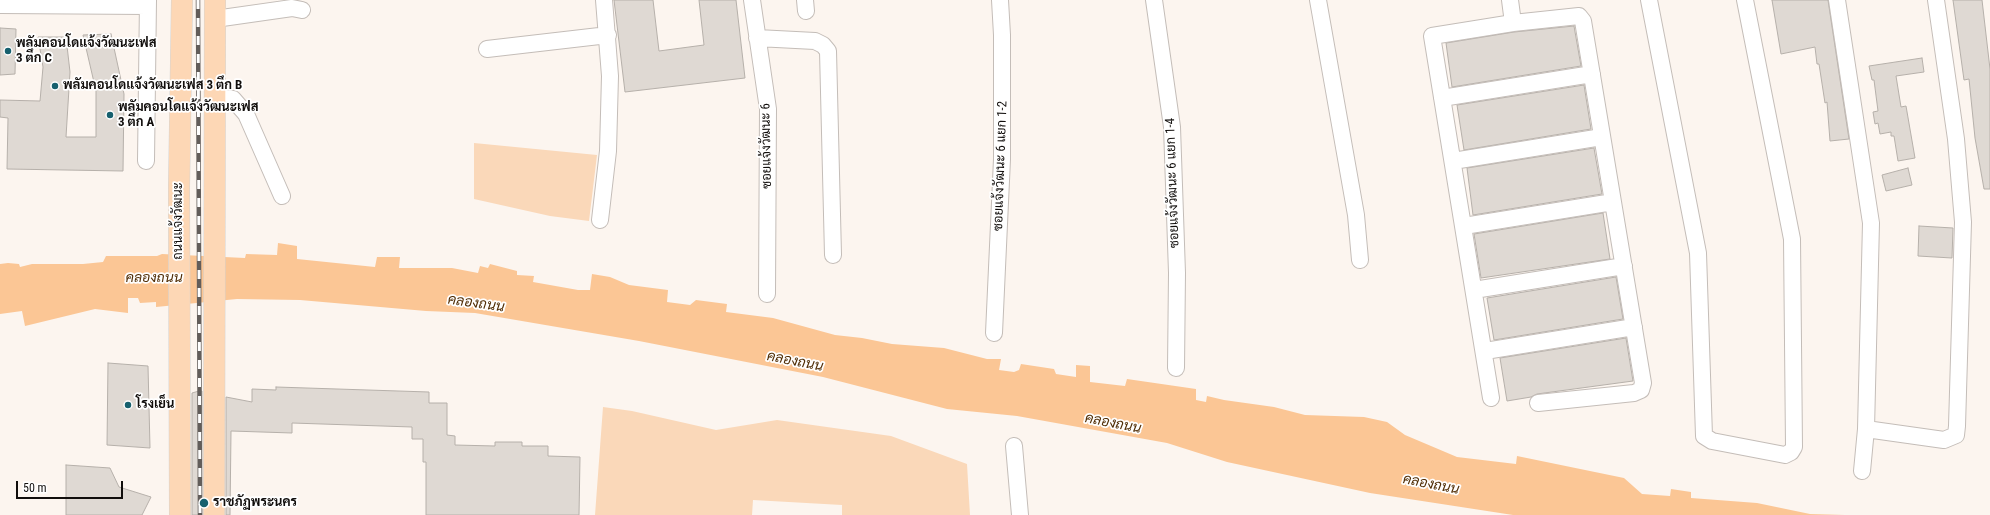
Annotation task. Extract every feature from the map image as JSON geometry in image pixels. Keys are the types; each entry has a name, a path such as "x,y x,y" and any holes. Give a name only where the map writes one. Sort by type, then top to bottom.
{"main road":[{"name":"ถนนแจ้งวัฒนะ","path":"180,515 179,188 182,0"},
{"path":"214,515 215,10"}],"street":[{"path":"600,220 608,151 610,76 608,35 604,0"},
{"name":"ซอยแจ้งวัฒนะ 6","path":"752,0 768,109 767,294"},
{"name":"ซอยแจ้งวัฒนะ 6 แยก 1-2","path":"994,332 1002,159 1002,35 1000,0"},
{"name":"ซอยแจ้งวัฒนะ 6 แยก 1-4","path":"1154,0 1172,127 1177,273 1176,368"},
{"path":"1318,0 1356,215 1360,260"},
{"path":"1510,0 1513,23"},
{"path":"1648,0 1698,253 1704,436 1712,441 1785,455 1791,452 1794,447 1792,239 1746,0"},
{"path":"1837,0 1856,113 1871,223 1866,429 1862,471"},
{"path":"1866,429 1944,440 1956,435 1958,426 1963,222 1956,139 1936,0"},
{"path":"0,6 148,3 146,161"},
{"path":"215,10 292,8 302,10"},
{"path":"1491,398 1432,36 1513,23 1581,17 1583,21 1592,74 1643,384 1641,390 1634,393 1538,403"},
{"path":"487,49 608,35"},
{"path":"757,38 815,41 823,45 828,52 833,255"},
{"path":"1442,98 1592,74"},
{"path":"215,97 233,99 246,114 282,196"},
{"path":"1453,161 1602,137"},
{"path":"1464,226 1613,202"},
{"path":"1474,290 1624,266"},
{"path":"1484,351 1634,327"},
{"path":"1014,446 1020,515"}],"shaded area":[{"path":"474,143 597,155 589,221 550,216 474,199"},
{"path":"603,407 632,411 716,430 777,420 891,436 967,464 970,515 842,515 842,505 753,500 752,515 595,515"}],"water":[{"name":"คลองถนน","path":"278,243 297,246 297,259 375,267 377,257 400,257 399,268 452,268 478,273 480,266 488,268 490,264 517,271 517,275 534,276 533,282 578,290 590,290 592,274 610,277 629,285 668,290 667,302 690,305 696,300 727,304 726,312 773,318 835,335 862,338 892,344 944,348 987,359 1001,359 999,370 1014,372 1019,370 1021,364 1054,369 1056,374 1076,377 1076,365 1090,366 1090,382 1125,386 1127,379 1196,389 1196,400 1206,402 1207,396 1274,407 1305,415 1364,417 1387,422 1405,435 1457,457 1516,464 1517,456 1624,478 1642,494 1670,496 1671,489 1691,492 1691,498 1757,503 1810,514 1845,515 1513,515 1370,493 1227,462 1167,443 1017,416 947,409 823,377 639,341 475,313 426,311 300,300 237,299 156,307 156,302 140,303 138,298 128,298 128,313 95,309 25,326 22,311 0,314 0,264 19,264 20,267 32,264 83,264 103,262 106,256 157,256 162,254 245,258 246,254 277,255"}],"building":[{"path":"614,0 653,0 659,51 704,45 699,0 736,0 745,78 625,92"},
{"path":"1772,0 1828,0 1849,139 1830,141 1827,102 1825,103 1815,47 1781,54"},
{"path":"1953,0 1982,0 1990,69 1990,189 1984,189 1975,138 1969,79 1964,80"},
{"path":"1574,26 1581,66 1452,87 1446,43 1514,32"},
{"name":"พลัมคอนโดแจ้งวัฒนะเฟส 3 ตึก C","path":"0,28 16,29 15,74 0,75"},
{"name":"พลัมคอนโดแจ้งวัฒนะเฟส 3 ตึก A","path":"111,34 124,94 123,171 7,169 8,118 0,117 0,100 40,101 43,67 38,37 66,37 70,72 66,137 96,137 96,91 83,35"},
{"path":"1922,58 1924,72 1896,76 1901,107 1906,106 1915,158 1898,161 1894,136 1891,136 1891,132 1880,134 1878,123 1875,124 1873,112 1878,111 1874,80 1872,80 1869,66"},
{"path":"1584,85 1591,129 1464,150 1457,105"},
{"path":"1594,148 1602,194 1473,215 1467,168"},
{"path":"1908,168 1912,185 1886,191 1882,175"},
{"path":"1603,213 1610,259 1481,278 1474,234"},
{"path":"1919,226 1953,228 1952,258 1918,256"},
{"path":"1616,277 1623,319 1494,340 1487,298"},
{"path":"1626,338 1633,381 1537,394 1531,397 1507,401 1500,358"},
{"name":"โรงเย็น","path":"108,363 148,366 150,448 107,445"},
{"path":"276,387 429,392 429,403 447,403 447,435 455,436 455,445 495,446 495,442 522,442 522,446 548,446 548,456 580,457 579,515 426,515 426,462 423,462 423,439 412,439 412,427 292,423 292,433 231,431 230,515 226,515 226,397 252,402 252,389 276,390"},
{"path":"202,391 202,515 192,515 192,393"},
{"path":"66,465 110,468 119,487 151,497 142,515 66,515"}],"railway":[{"path":"198,0 200,515"}],"place":[{"name":"พลัมคอนโดแจ้งวัฒนะเฟส 3 ตึก C","path":"8,51"},
{"name":"พลัมคอนโดแจ้งวัฒนะเฟส 3 ตึก B","path":"55,86"},
{"name":"พลัมคอนโดแจ้งวัฒนะเฟส 3 ตึก A","path":"110,115"},
{"name":"โรงเย็น","path":"128,405"},
{"name":"ราชภัฏพระนคร","path":"204,503"}]}
